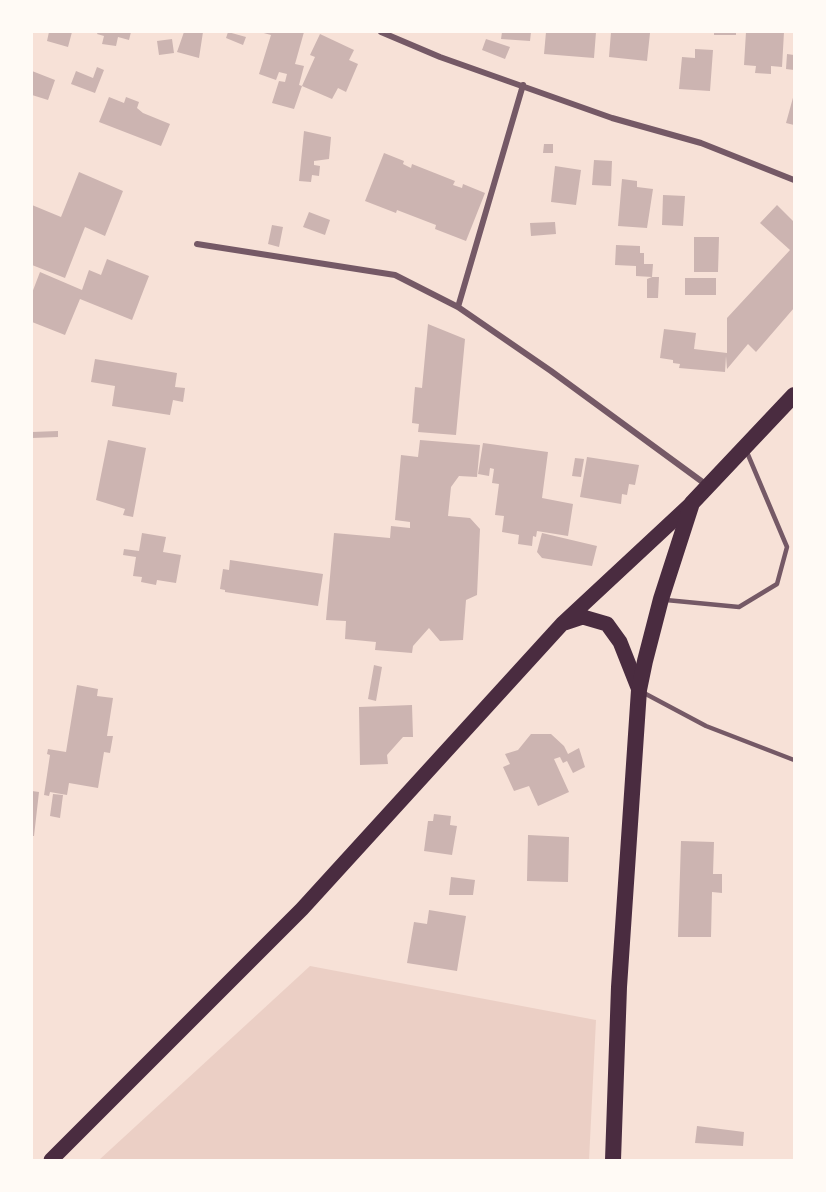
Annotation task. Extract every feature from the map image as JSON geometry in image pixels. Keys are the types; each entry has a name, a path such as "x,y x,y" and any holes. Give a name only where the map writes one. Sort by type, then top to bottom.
{"highway":[{"path":"613,1161 620,987 639,690 661,599 692,502 795,394"}],"main road":[{"path":"51,1161 302,909 562,624 692,502"},
{"path":"562,624 583,617 607,624 620,642 639,690"}],"street":[{"path":"381,32 440,57 612,118 701,143 795,180"},
{"path":"458,307 523,85"},
{"path":"197,244 394,274 458,307 708,486"}],"lane":[{"path":"661,599 739,607 777,584 788,547 744,447"},
{"path":"639,690 706,726 795,760"}],"shaded area":[{"path":"310,966 596,1020 589,1160 99,1160"}],"building":[{"path":"49,32 72,32 68,47 47,41"},
{"path":"98,32 131,32 129,40 118,37 116,46 102,44 104,36 97,34"},
{"path":"184,32 203,32 199,58 177,52"},
{"path":"228,32 246,37 243,45 226,38"},
{"path":"260,32 304,32 295,64 304,66 299,85 302,86 294,109 272,103 279,81 285,82 287,74 279,72 276,80 259,74 271,35"},
{"path":"502,32 531,32 530,41 501,39"},
{"path":"546,32 596,32 594,58 544,54"},
{"path":"611,32 650,33 647,61 609,57"},
{"path":"714,32 736,32 736,35 714,35"},
{"path":"746,32 784,32 782,67 771,66 771,74 755,73 756,66 744,65"},
{"path":"320,34 354,50 349,60 358,64 346,92 338,88 332,99 302,86 315,57 310,55"},
{"path":"172,39 174,53 159,55 157,41"},
{"path":"486,39 510,47 505,59 482,50"},
{"path":"695,49 713,50 710,91 679,89 682,57 695,58"},
{"path":"787,54 794,55 794,70 786,69"},
{"path":"97,67 104,70 95,93 71,84 76,71 93,78"},
{"path":"32,71 55,80 48,100 32,95"},
{"path":"794,94 794,125 786,123"},
{"path":"109,97 124,103 126,97 139,102 137,108 143,113 170,124 161,146 99,122"},
{"path":"304,131 331,137 329,159 314,161 314,165 320,166 319,176 312,175 311,182 299,181"},
{"path":"544,144 553,144 553,153 543,153"},
{"path":"384,153 404,161 403,164 411,168 412,164 455,181 453,185 462,188 463,184 485,193 466,241 435,229 436,225 365,201"},
{"path":"594,160 612,161 611,186 592,185"},
{"path":"555,166 581,170 576,205 551,202"},
{"path":"79,172 123,191 105,236 85,227 65,278 32,265 32,205 61,217"},
{"path":"622,179 637,181 637,187 653,189 647,228 618,226"},
{"path":"663,195 685,196 683,226 662,225"},
{"path":"777,205 794,222 794,308 756,352 748,344 727,369 726,356 725,372 679,368 680,364 673,363 673,360 660,358 664,329 696,333 694,349 727,353 727,318 790,250 760,223"},
{"path":"309,212 330,220 325,235 303,227"},
{"path":"555,222 556,234 531,236 530,223"},
{"path":"272,225 283,227 279,247 268,244"},
{"path":"694,237 719,237 718,272 694,272"},
{"path":"616,245 640,246 640,253 644,253 644,264 653,264 652,277 636,276 636,266 615,265"},
{"path":"107,259 149,276 132,320 80,299 65,335 32,322 32,293 40,272 82,290 89,270 101,275"},
{"path":"659,277 658,298 647,298 647,279"},
{"path":"685,278 716,278 716,295 685,295"},
{"path":"428,324 465,339 456,435 418,432 419,424 412,423 415,387 422,388"},
{"path":"95,359 177,373 175,387 185,388 183,402 173,400 170,415 112,406 115,386 91,382"},
{"path":"58,431 58,437 32,438 32,432"},
{"path":"108,440 146,448 133,517 123,515 125,509 96,500"},
{"path":"420,440 480,445 477,477 459,476 451,487 448,516 470,518 480,529 477,595 466,600 463,640 440,641 429,628 413,646 412,653 375,650 376,642 345,639 346,621 326,620 334,533 390,538 391,526 410,528 410,522 395,520 401,455 418,457"},
{"path":"483,443 548,452 542,498 573,504 568,536 537,531 536,537 533,536 532,546 518,544 519,535 502,532 504,516 495,515 499,484 492,483 494,469 490,468 489,476 478,474"},
{"path":"587,457 639,465 635,485 629,484 627,495 622,494 621,504 580,497"},
{"path":"575,458 584,459 581,477 572,476"},
{"path":"142,533 166,537 163,552 181,555 176,583 157,580 156,585 141,582 142,577 133,576 136,557 123,555 124,549 139,551"},
{"path":"542,533 597,546 592,566 542,558 537,552"},
{"path":"230,560 323,574 318,606 225,592 220,589 223,569 229,570"},
{"path":"374,665 382,667 376,701 368,699"},
{"path":"77,685 98,689 97,696 113,698 107,736 113,736 110,753 104,752 98,788 69,783 67,795 50,792 49,796 44,795 50,755 47,754 48,749 66,752"},
{"path":"412,705 413,737 403,737 387,755 388,764 360,765 359,707"},
{"path":"531,734 551,734 564,746 568,754 579,748 585,767 573,773 567,761 563,763 560,757 554,759 569,792 538,806 529,786 514,791 503,767 510,764 505,754 518,750"},
{"path":"32,791 39,792 34,836 32,836"},
{"path":"53,794 63,795 60,818 50,816"},
{"path":"434,814 451,816 450,825 457,826 452,855 424,851 428,821 433,821"},
{"path":"528,835 569,837 568,882 527,881"},
{"path":"681,841 714,842 713,874 722,874 722,893 712,892 711,937 678,937"},
{"path":"451,877 475,880 473,895 449,895"},
{"path":"429,910 466,916 457,971 407,963 414,922 427,924"},
{"path":"697,1126 744,1132 743,1146 695,1143"}]}
